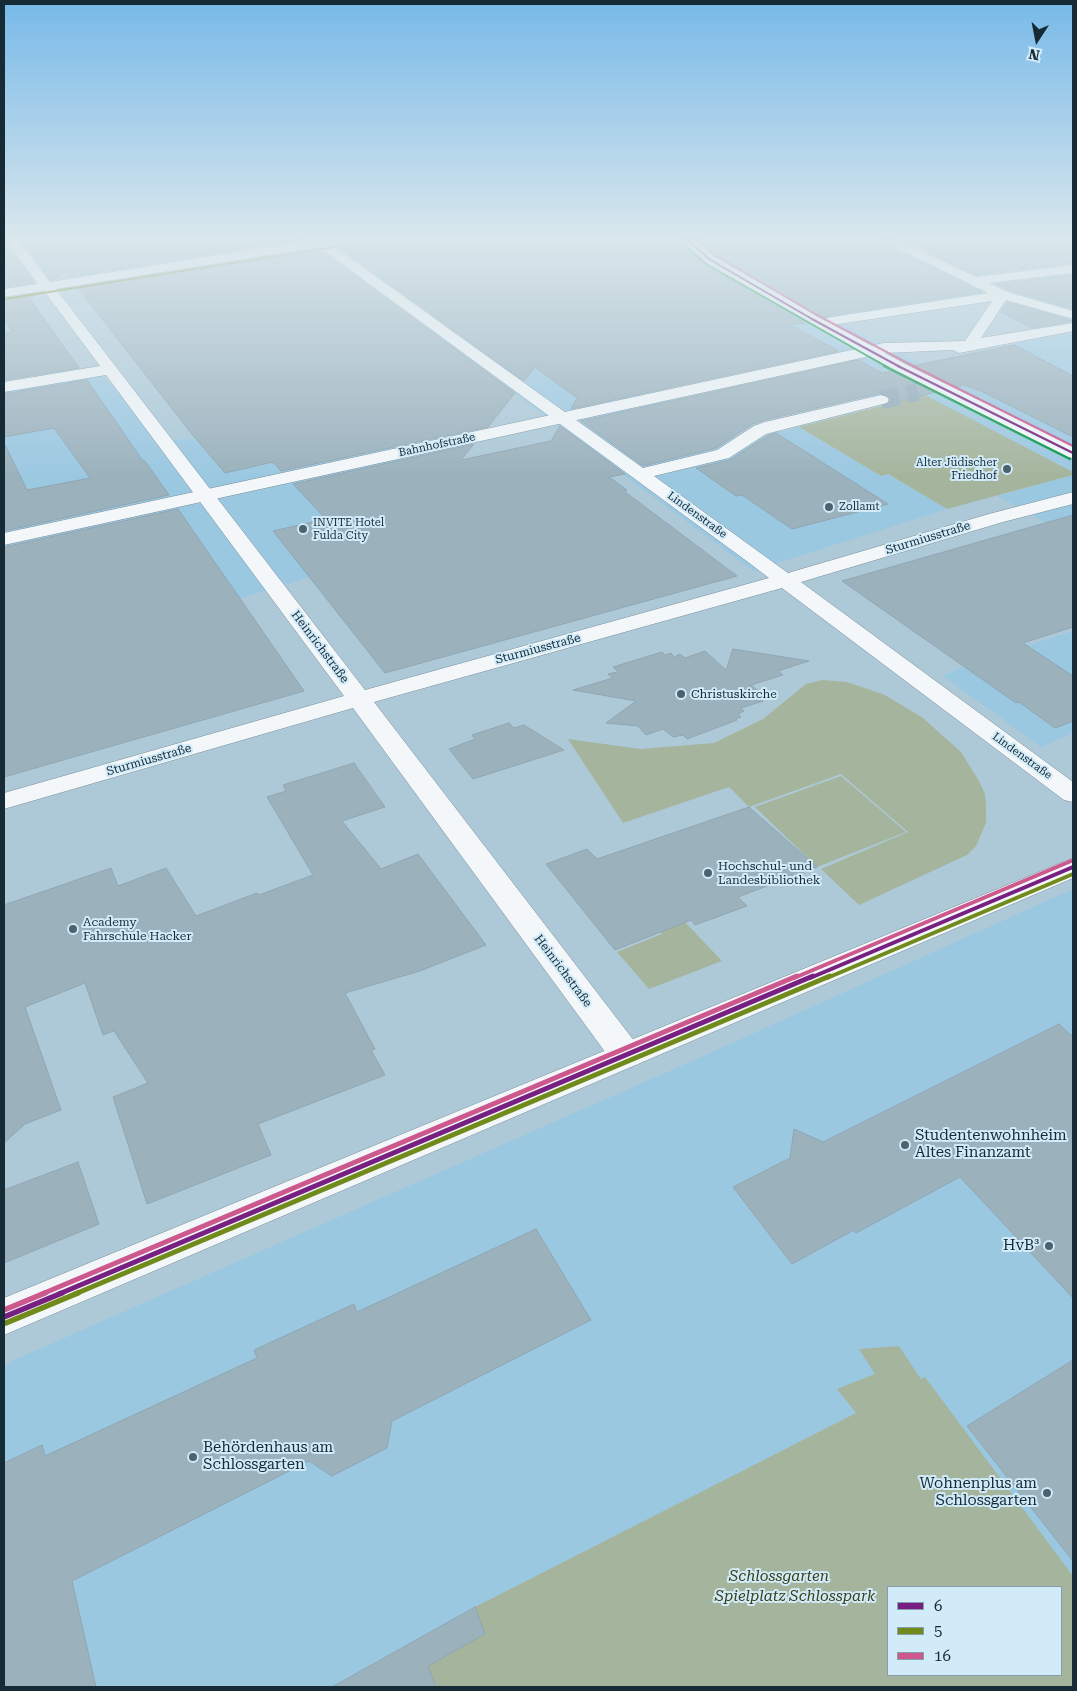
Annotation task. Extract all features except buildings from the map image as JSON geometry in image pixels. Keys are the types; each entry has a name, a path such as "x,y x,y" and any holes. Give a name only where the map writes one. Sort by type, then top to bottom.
{"street":[{"name":"Heinrichstraße","path":"73,319 626,1055"},
{"name":"Lindenstraße","path":"427,319 786,580 1073,794"},
{"path":"814,319 940,387 1073,453"},
{"path":"832,321 846,319"},
{"path":"969,344 987,319"},
{"path":"1049,319 1073,321"},
{"path":"917,363 969,344 1073,328"},
{"name":"Bahnhofstraße","path":"4,539 884,348 969,344"},
{"path":"4,387 111,369"},
{"path":"918,392 940,387"},
{"path":"641,474 723,454 753,434 771,426 881,400"},
{"name":"Sturmiusstraße","path":"4,802 359,699 786,580 996,518 1073,498"},
{"path":"4,1317 1073,867"}],"shaded area":[{"path":"469,319 840,319 834,320 920,363 1073,332 1073,472 926,396 889,404 802,359 656,390 743,442 799,427 881,476 887,474 947,509 753,571 458,352 391,437 402,465 310,577 4,672 4,382 93,366 166,441 197,438 426,328 448,325"},
{"path":"1073,475 1073,538 998,496"},
{"path":"1073,631 1073,733 1041,747 943,676 967,665"},
{"path":"1073,889 1073,1576 925,1378 457,1617 332,1687 4,1687 4,1368 14,1360 690,1062"}],"green space":[{"path":"925,395 1073,472 1073,475 947,509 888,474 881,476 799,427"},
{"path":"822,680 847,682 885,695 923,718 961,752 985,794 986,823 976,846 967,855 859,905 821,869 908,832 841,774 749,807 729,787 623,823 568,739 641,749 714,743 763,719 806,684"},
{"path":"841,776 906,832 817,867 755,807"},
{"path":"683,920 722,961 649,989 617,952 662,934 659,929"},
{"name":"Schlossgarten","path":"899,1346 921,1379 925,1377 1073,1576 1073,1687 332,1687 475,1607 856,1413 837,1389 875,1374 859,1349"}],"tunnel":[{"path":"881,400 918,392"}],"transit line":[{"path":"800,319 899,374 1070,459"},
{"name":"6","path":"812,319 902,368 1073,453"},
{"name":"16","path":"824,319 905,362 1073,446"},
{"name":"16","path":"4,1310 1071,861"},
{"name":"6","path":"4,1317 1073,867"},
{"name":"5","path":"6,1323 1073,874"}],"place":[{"name":"Alter Jüdischer Friedhof","path":"1007,469"},
{"name":"Zollamt","path":"829,507"},
{"name":"INVITE Hotel Fulda City","path":"303,529"},
{"name":"Christuskirche","path":"681,694"},
{"name":"Hochschul- und Landesbibliothek","path":"708,873"},
{"name":"Academy Fahrschule Hacker","path":"73,929"},
{"name":"Studentenwohnheim Altes Finanzamt","path":"905,1145"},
{"name":"HvB³","path":"1049,1246"},
{"name":"Behördenhaus am Schlossgarten","path":"193,1457"},
{"name":"Wohnenplus am Schlossgarten","path":"1047,1493"}],"park label":[{"name":"Spielplatz Schlosspark","path":"795,1597"}]}
